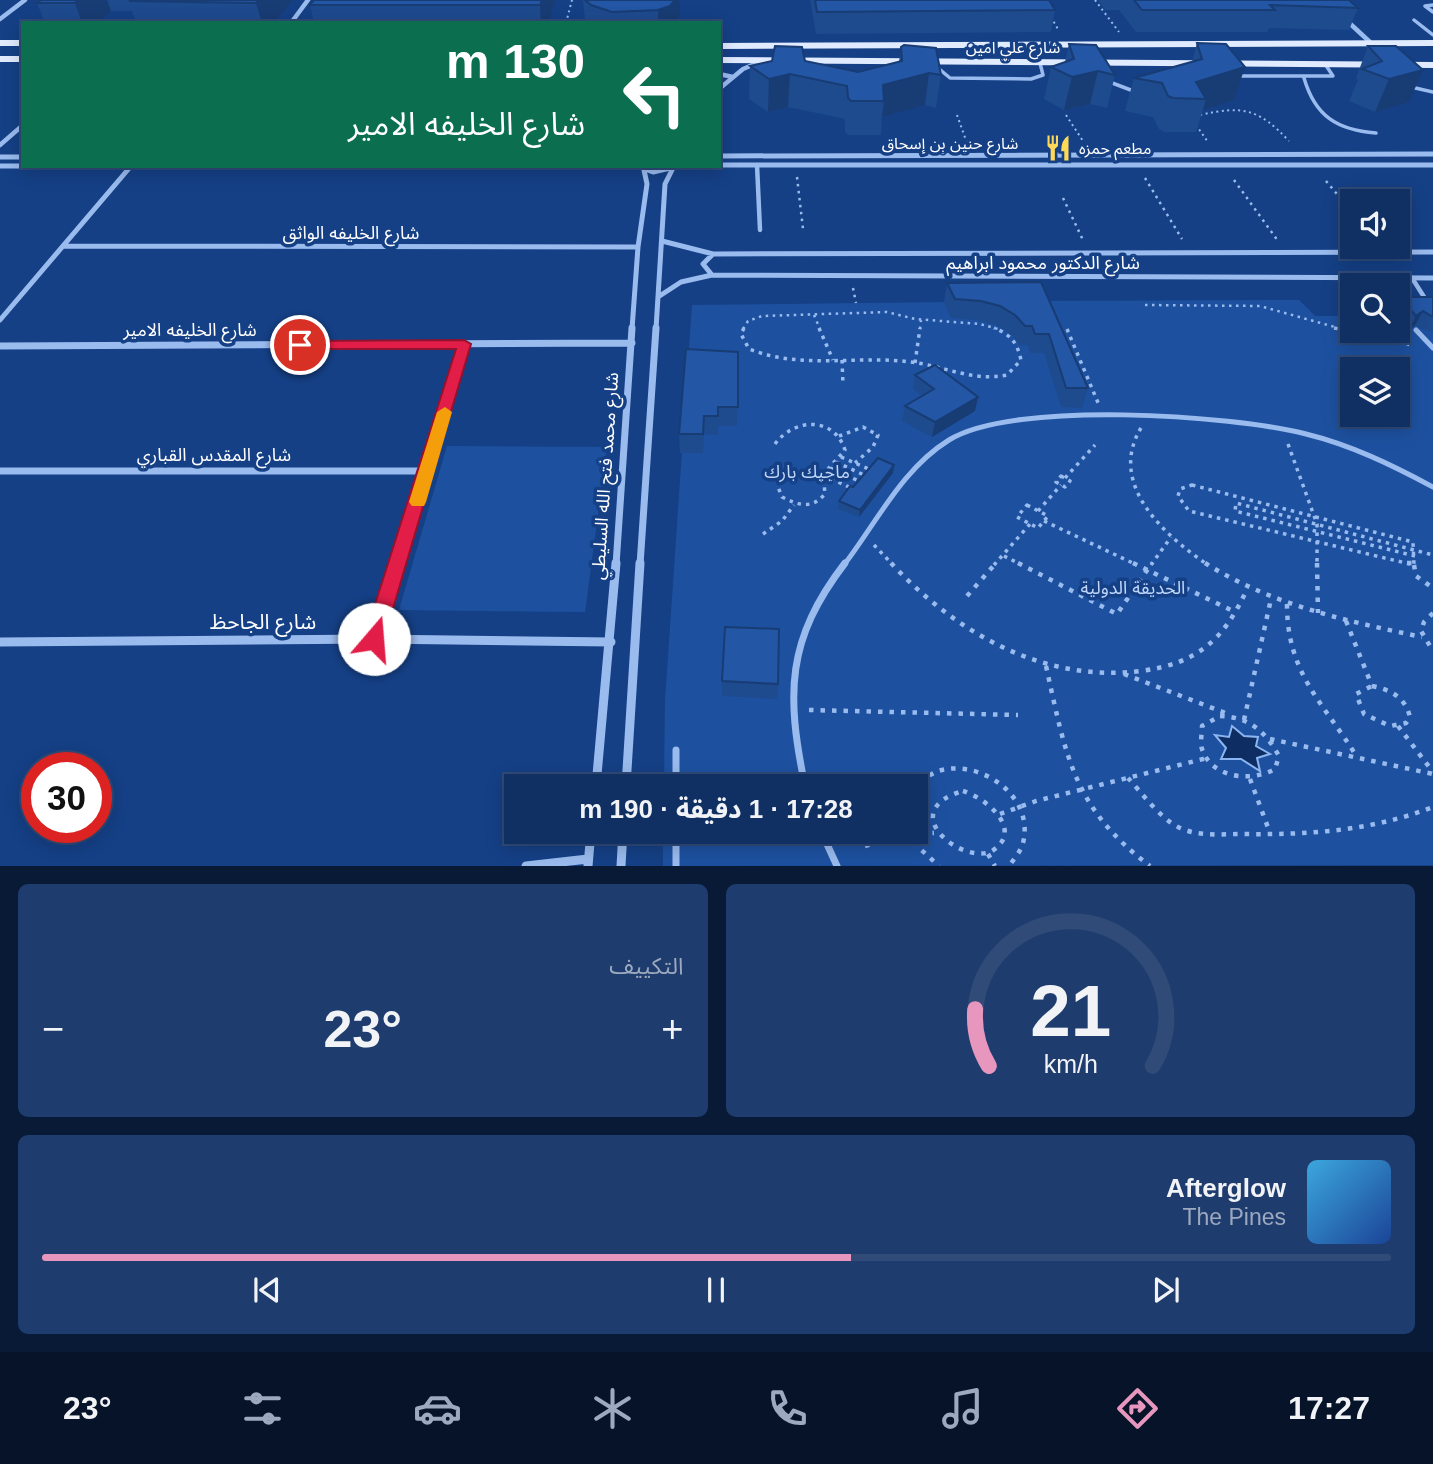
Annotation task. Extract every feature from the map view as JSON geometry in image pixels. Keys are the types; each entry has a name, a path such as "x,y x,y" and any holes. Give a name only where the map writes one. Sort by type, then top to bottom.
{"main road":[{"path":"0,43 21,43"},
{"name":"شارع علي امين","path":"721,46 1433,43"},
{"path":"785,45 842,49 1433,58"},
{"path":"0,50 21,50"},
{"path":"838,60 907,55 1433,51"},
{"path":"0,59 21,59"},
{"name":"شارع علي امين","path":"721,60 764,60 784,64 838,60 888,66 934,62 1040,63 1098,67 1325,65 1384,68 1433,65"},
{"path":"0,65 21,65"}],"street":[{"path":"0,19 25,0"},
{"path":"292,21 308,0"},
{"path":"1343,17 1371,43"},
{"path":"721,87 733,77 764,60"},
{"path":"721,74 733,77"},
{"path":"0,145 21,127"},
{"name":"شارع حنين بن إسحاق","path":"721,156 1433,155"},
{"path":"0,157 21,159"},
{"name":"شارع حنين بن إسحاق","path":"721,165 1433,165"},
{"path":"0,166 21,166"},
{"path":"0,320 129,168"},
{"name":"شارع محمد فتح الله السليطي","path":"597,774 611,642 638,247 647,184 639,168"},
{"path":"627,774 666,184 675,168"},
{"name":"شارع الدكتور محمود ابراهيم","path":"662,241 713,254 1433,252"},
{"name":"شارع الخليفه الواثق","path":"64,246 638,247"},
{"path":"712,275 703,264 713,254"},
{"name":"شارع الدكتور محمود ابراهيم","path":"658,297 681,282 712,275 1340,278"},
{"name":"شارع الدكتور محمود ابراهيم","path":"1412,278 1433,278"},
{"path":"374,639 428,471 464,344"},
{"name":"شارع الخليفه الامير","path":"0,346 632,344"},
{"name":"شارع المقدس القباري","path":"0,471 428,471"},
{"name":"شارع الجاحظ","path":"0,642 374,639 611,642"},
{"path":"526,866 588,862 590,844"},
{"path":"621,866 622,844"}],"lane":[{"path":"1433,5 1426,6 1433,12"},
{"path":"1414,20 1433,35"},
{"path":"934,62 942,75 950,78 1031,79 1043,75 1040,63"},
{"path":"1230,75 1304,78 1333,76 1325,65"},
{"path":"1103,76 1117,88 1146,93"},
{"path":"1304,78 1310,100 1331,122 1351,131 1376,133"},
{"path":"1402,83 1433,92"},
{"path":"757,165 760,230"},
{"path":"1412,278 1433,311"},
{"path":"1415,303 1426,303"},
{"path":"1416,330 1433,347"},
{"path":"803,774 793,709 795,665 808,621 823,594 918,466 953,437 982,425 1013,419 1150,415 1211,417 1281,426 1362,452 1433,487"},
{"path":"676,750 676,774"},
{"path":"676,844 676,866"},
{"path":"827,844 837,866"}],"path":[{"path":"567,21 572,0"},
{"path":"1096,0 1126,43"},
{"path":"1047,11 1066,43"},
{"path":"1216,155 1194,118 1224,110 1267,118 1301,155"},
{"path":"957,115 971,155"},
{"path":"1066,115 1091,155"},
{"path":"796,165 803,229"},
{"path":"1146,178 1190,253"},
{"path":"1234,180 1287,253"},
{"path":"1325,181 1340,198"},
{"path":"1063,198 1089,253"},
{"path":"1145,305 1260,306 1340,329"},
{"path":"883,311 921,320 962,320 991,327 1015,343 1021,360 1007,375 986,378 948,373 915,363 766,356 749,349 741,339 743,326 755,318 771,314 814,315 883,311"},
{"path":"814,315 833,360"},
{"path":"915,363 921,320"},
{"path":"1067,329 1104,416"},
{"path":"842,360 843,385"},
{"path":"1150,415 1130,447 1130,478 1140,500 1171,537 1211,571 1247,589 1287,604 1346,621 1422,637"},
{"path":"775,444 789,427 807,424 825,427 839,436 845,450 821,477"},
{"path":"839,436 857,426 865,426 878,435 873,447 855,463"},
{"path":"1281,426 1316,517 1319,542 1318,613"},
{"path":"1038,511 1061,485 1056,482 1061,477 1065,478 1095,445"},
{"path":"841,457 873,471"},
{"path":"835,462 868,477"},
{"path":"830,468 862,483"},
{"path":"821,477 826,489 822,499 810,505 794,505 782,497 778,487 781,482 798,473 821,477 860,492"},
{"path":"1414,565 1189,511 1178,500 1177,495 1180,489 1192,485 1411,542 1415,545 1416,576 1433,588"},
{"path":"1415,556 1235,511 1236,503 1433,555"},
{"path":"763,534 782,521 794,505"},
{"path":"1027,505 1048,516 1044,521 1038,528 1017,517 1027,505"},
{"path":"1044,521 1235,612"},
{"path":"967,596 1030,524"},
{"path":"866,536 914,588 954,619 1016,655 1046,666 1089,673 1121,673 1166,666 1188,658 1217,639 1247,589"},
{"path":"1004,556 1117,614 1171,537"},
{"path":"1244,720 1271,598"},
{"path":"1287,604 1285,627 1293,661 1357,757"},
{"path":"1433,613 1421,627 1422,637 1433,651"},
{"path":"1346,621 1372,686"},
{"path":"1046,666 1068,761 1084,801 1115,840 1150,866"},
{"path":"1121,673 1244,720 1270,739 1433,773"},
{"path":"1372,686 1394,692 1408,708 1410,717 1398,726 1381,724 1359,707 1356,694 1359,690 1372,686"},
{"path":"1168,699 1170,693"},
{"path":"793,709 1018,715"},
{"path":"1233,716 1210,719 1202,726 1199,736 1208,758 1227,773 1250,779 1263,778 1272,771 1277,762 1276,751 1270,739"},
{"path":"1398,726 1433,773"},
{"path":"1000,814 1036,801 1208,758"},
{"path":"928,776 944,768 969,768 1004,786 1020,807 1026,832 1019,856 1009,866"},
{"path":"1128,778 1180,830 1196,834 1270,834 1368,827 1433,807"},
{"path":"1250,779 1270,834"},
{"path":"952,792 974,793 993,805 1000,814 1004,826 998,847 988,854 968,856 948,848 935,833 932,812 943,796 952,792"},
{"path":"928,833 935,833"},
{"path":"865,846 872,844"},
{"path":"916,844 939,866"},
{"path":"988,854 995,866"}],"green space":[{"name":"الحديقة الدولية","path":"1299,300 1315,316 1340,316 1340,343 1410,343 1410,311 1433,311 1433,865 663,866 663,844 928,844 928,774 664,774 665,701 692,305 1037,301 1057,320 1050,301"},
{"path":"447,446 607,447 585,612 399,610"}],"shaded area":[{"path":"1232,726 1244,736 1258,737 1256,746 1270,754 1257,758 1260,771 1241,759 1221,759 1226,748 1215,735 1229,737"}],"building":[{"path":"41,0 78,0 75,3 37,3"},
{"path":"259,0 256,3 129,1"},
{"path":"314,0 542,0 540,5 310,5"},
{"path":"585,0 675,0 670,6 658,10 612,12 591,5"},
{"path":"815,0 1049,0 1055,10 817,12"},
{"path":"1134,0 1349,0 1358,8 1270,5 1275,10 1142,10"},
{"path":"1197,43 1226,44 1245,67 1196,82 1206,99 1173,98 1168,96 1162,83 1134,78 1202,59"},
{"path":"1069,44 1096,45 1115,75 1098,71 1072,77 1051,67 1074,59"},
{"path":"775,46 802,47 805,61 858,72 902,61 901,47 936,48 941,75 929,73 883,85 884,101 851,101 848,98 847,86 790,74 769,79 750,66 772,61"},
{"path":"1368,46 1396,46 1423,70 1389,79 1362,69 1382,61"},
{"path":"1041,282 1088,388 1066,388 1049,334 1035,334 1032,326 1025,326 1015,315 1000,306 955,299 947,283"},
{"path":"1410,297 1433,297 1433,316 1423,311 1416,316 1410,308"},
{"path":"686,349 738,352 738,407 718,407 718,416 704,416 703,434 679,434"},
{"path":"935,365 978,397 935,422 905,406 934,389 915,375"},
{"path":"878,458 894,465 860,510 839,501 850,486 853,487"},
{"path":"725,627 779,629 778,684 722,681"}],"slow traffic":[{"path":"418,502 445,412"}],"place":[{"name":"مطعم حمزه","path":"1058,148"}],"route":[{"path":"300,345 464,344 428,471 374,639"}],"park label":[{"name":"ماجيك بارك","path":"807,472"}]}
